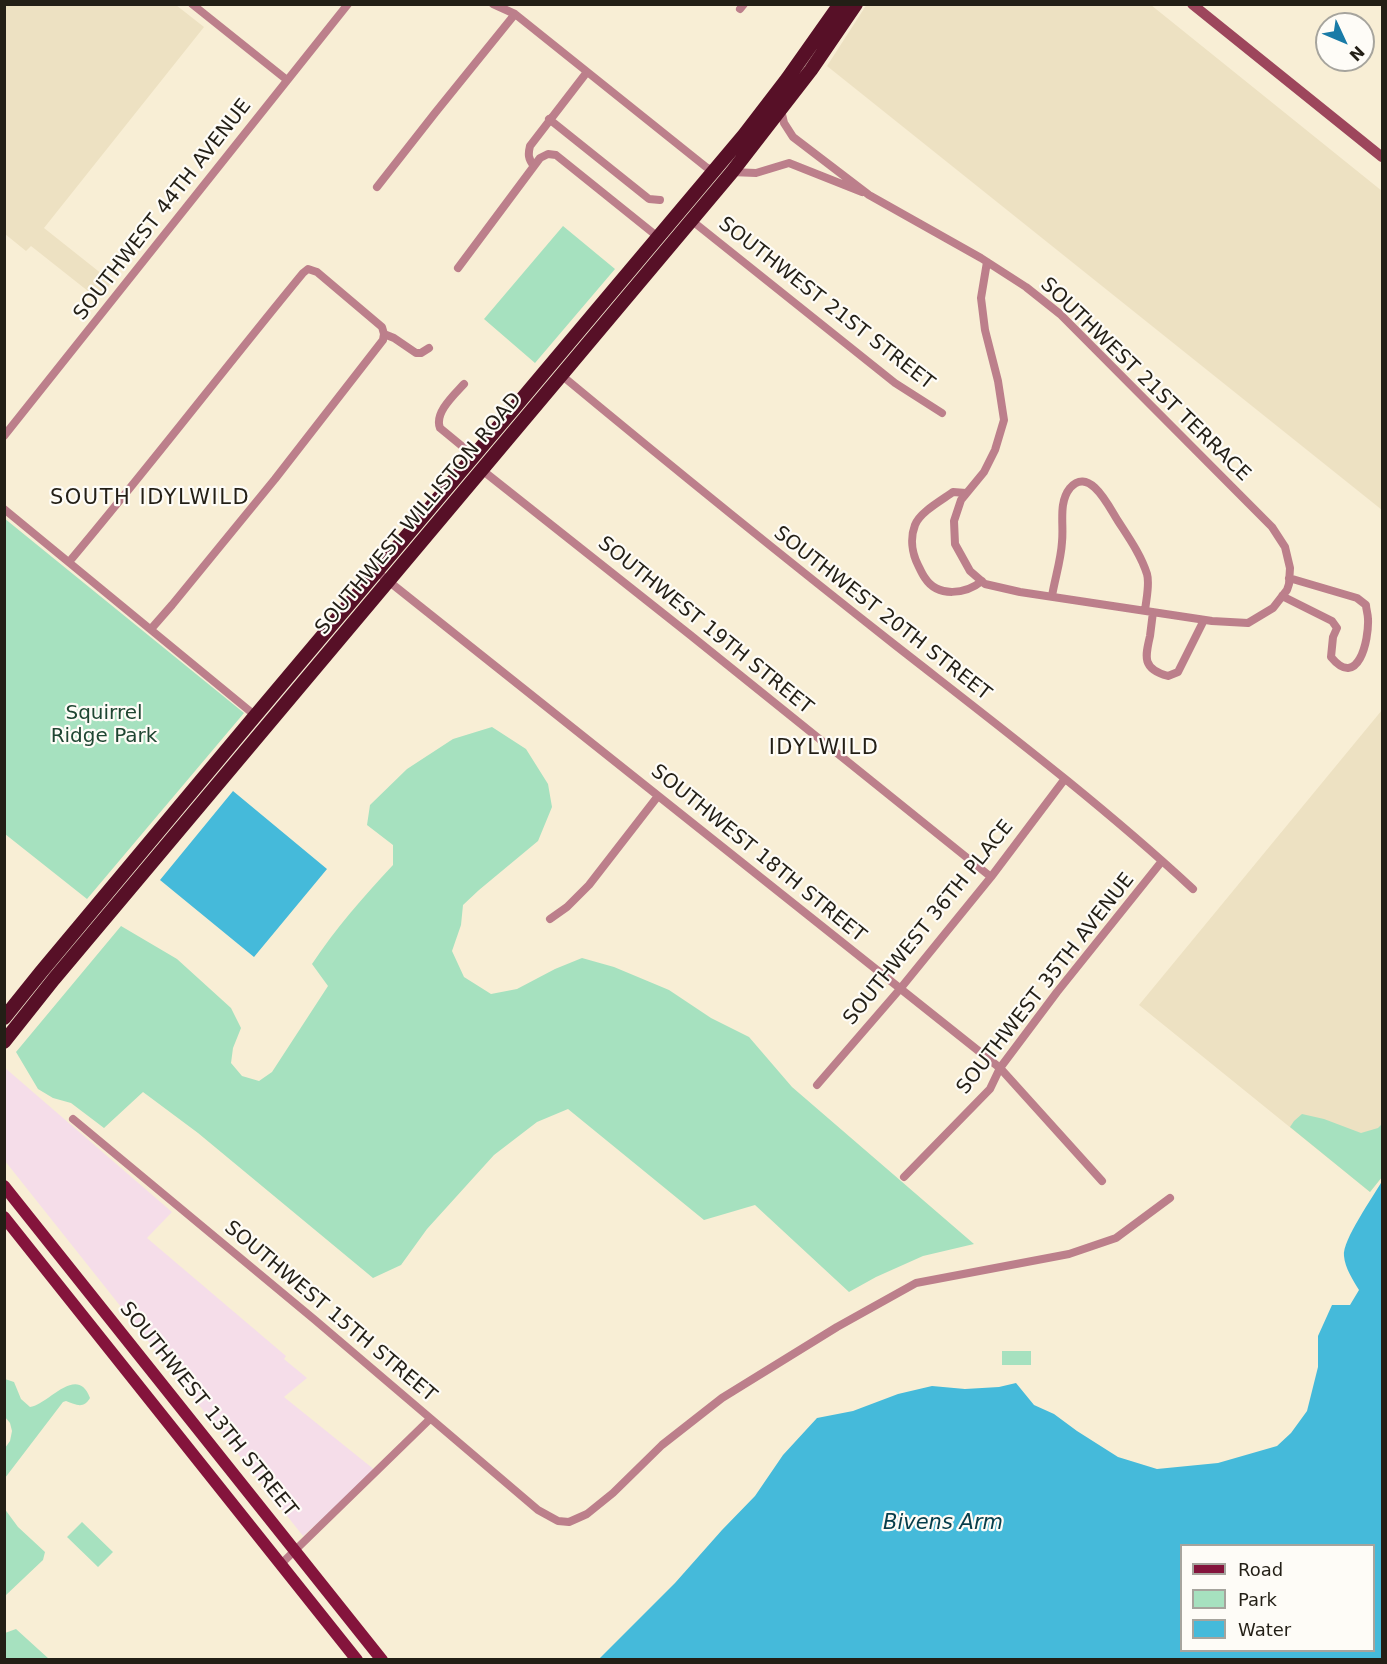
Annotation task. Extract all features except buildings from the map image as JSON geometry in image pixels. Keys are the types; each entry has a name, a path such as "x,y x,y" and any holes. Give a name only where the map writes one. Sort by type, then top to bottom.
{"highway":[{"name":"SOUTHWEST WILLISTON ROAD","path":"4,1042 54,979 107,905 255,716 766,107 840,4"},
{"name":"SOUTHWEST WILLISTON ROAD","path":"4,1018 41,972 107,905 267,726 732,172 811,70 856,4"}],"main road":[{"name":"SOUTHWEST 13TH STREET","path":"4,1186 382,1659"},
{"name":"SOUTHWEST 13TH STREET","path":"4,1218 357,1659"},
{"path":"77,1309 96,1300"},
{"path":"201,1464 217,1452"}],"street":[{"path":"192,4 287,80"},
{"name":"SOUTHWEST 44TH AVENUE","path":"4,436 348,4"},
{"path":"493,4 515,14 706,167 713,171 732,172"},
{"path":"1192,4 1383,157"},
{"path":"377,187 515,14"},
{"path":"534,166 528,153 530,146 587,72"},
{"name":"SOUTHWEST 21ST TERRACE","path":"781,110 784,123 794,137 869,195"},
{"path":"549,119 649,199 660,200"},
{"path":"458,268 540,158 548,154 556,155 658,237"},
{"name":"SOUTHWEST 21ST TERRACE","path":"732,172 756,173 789,163 869,195 987,262 1026,287 1060,314 1272,527 1285,547 1290,568 1284,593"},
{"name":"SOUTHWEST 21ST STREET","path":"691,220 895,383 942,413"},
{"path":"987,262 981,298 985,330 998,381 1004,420 992,457 961,500 954,521 955,544 970,571 986,584 1020,592 1204,620 1248,623 1273,608 1284,593 1332,621 1337,628 1331,657 1344,668 1351,668 1362,657 1365,646 1368,621 1366,605 1357,598 1289,578"},
{"path":"69,562 303,273 308,269 317,272 342,291 382,327 383,340 302,445 151,629"},
{"path":"384,334 416,353 422,353 429,348"},
{"name":"SOUTHWEST 20TH STREET","path":"550,365 797,568 1064,780 1193,889"},
{"path":"464,384 440,414 437,422 440,428 474,456"},
{"name":"SOUTHWEST 19TH STREET","path":"482,470 991,877"},
{"path":"1052,596 1062,544 1063,501 1071,487 1076,483 1085,482 1098,489 1107,501 1129,535 1148,576 1149,611 1145,657 1149,665 1168,676 1178,672 1204,620"},
{"path":"966,493 953,492 915,523 912,539 914,556 926,579 947,592 962,592 982,581"},
{"path":"4,509 267,726"},
{"name":"SOUTHWEST 18TH STREET","path":"377,572 1000,1068 1102,1181"},
{"name":"SOUTHWEST 36TH PLACE","path":"817,1085 900,989 991,877 1064,780"},
{"path":"550,919 567,907 589,885 658,796"},
{"name":"SOUTHWEST 35TH AVENUE","path":"904,1177 990,1089 1000,1068 1057,992 1162,861"},
{"name":"SOUTHWEST 15TH STREET","path":"73,1119 251,1266 538,1510 558,1521 569,1522 587,1514 612,1494 662,1445 722,1398 837,1327 916,1283 1069,1254 1116,1238 1170,1198"},
{"path":"281,1564 430,1419"}],"shaded area":[{"path":"867,4 1151,5 1382,191 1382,510 827,66"},
{"path":"4,5 176,5 204,27 44,228 112,282 98,299 31,246 26,251 5,234"},
{"path":"1382,710 1382,1177 1370,1192 1139,1005"},
{"path":"4,1067 172,1212 147,1238 286,1356 284,1359 307,1378 284,1397 376,1471 303,1536 5,1161"}],"green space":[{"path":"563,226 615,269 535,363 484,319"},
{"name":"Squirrel Ridge Park","path":"4,518 244,713 87,899 5,834"},
{"path":"492,727 526,749 548,784 552,807 538,841 463,905 461,925 452,951 464,977 491,994 517,989 582,958 614,967 669,990 711,1018 749,1037 792,1087 974,1244 923,1256 849,1292 755,1205 704,1220 568,1109 537,1122 494,1155 427,1229 401,1265 373,1278 198,1133 143,1092 104,1128 71,1103 53,1098 38,1089 16,1052 121,926 177,959 231,1008 241,1028 233,1048 231,1063 242,1076 259,1081 272,1072 328,986 312,964 350,913 393,865 393,845 367,825 370,805 407,769 453,739"},
{"path":"1302,1114 1324,1119 1361,1133 1378,1128 1382,1124 1382,1177 1370,1192 1290,1127"},
{"path":"1002,1351 1031,1351 1031,1365 1002,1365"},
{"path":"5,1379 14,1382 21,1399 30,1407 70,1385 78,1384 84,1388 90,1398 82,1405 63,1402 5,1478 5,1448 10,1441 12,1431 5,1417"},
{"path":"4,1508 18,1527 45,1552 43,1560 5,1596"},
{"path":"82,1522 113,1552 98,1567 67,1537"},
{"path":"16,1629 49,1659 5,1659 5,1633"}],"water":[{"path":"233,791 327,869 254,957 160,880"},
{"name":"Bivens Arm","path":"1382,1181 1382,1659 599,1659 675,1583 755,1496 783,1455 817,1418 853,1411 898,1394 932,1386 965,1389 999,1387 1016,1383 1034,1405 1054,1414 1118,1457 1157,1469 1218,1463 1277,1446 1291,1433 1307,1411 1318,1367 1318,1336 1332,1305 1350,1305 1359,1290 1346,1265 1344,1256 1353,1229"}],"district":[{"name":"SOUTH IDYLWILD","path":"150,499"},
{"name":"IDYLWILD","path":"824,749"}]}
